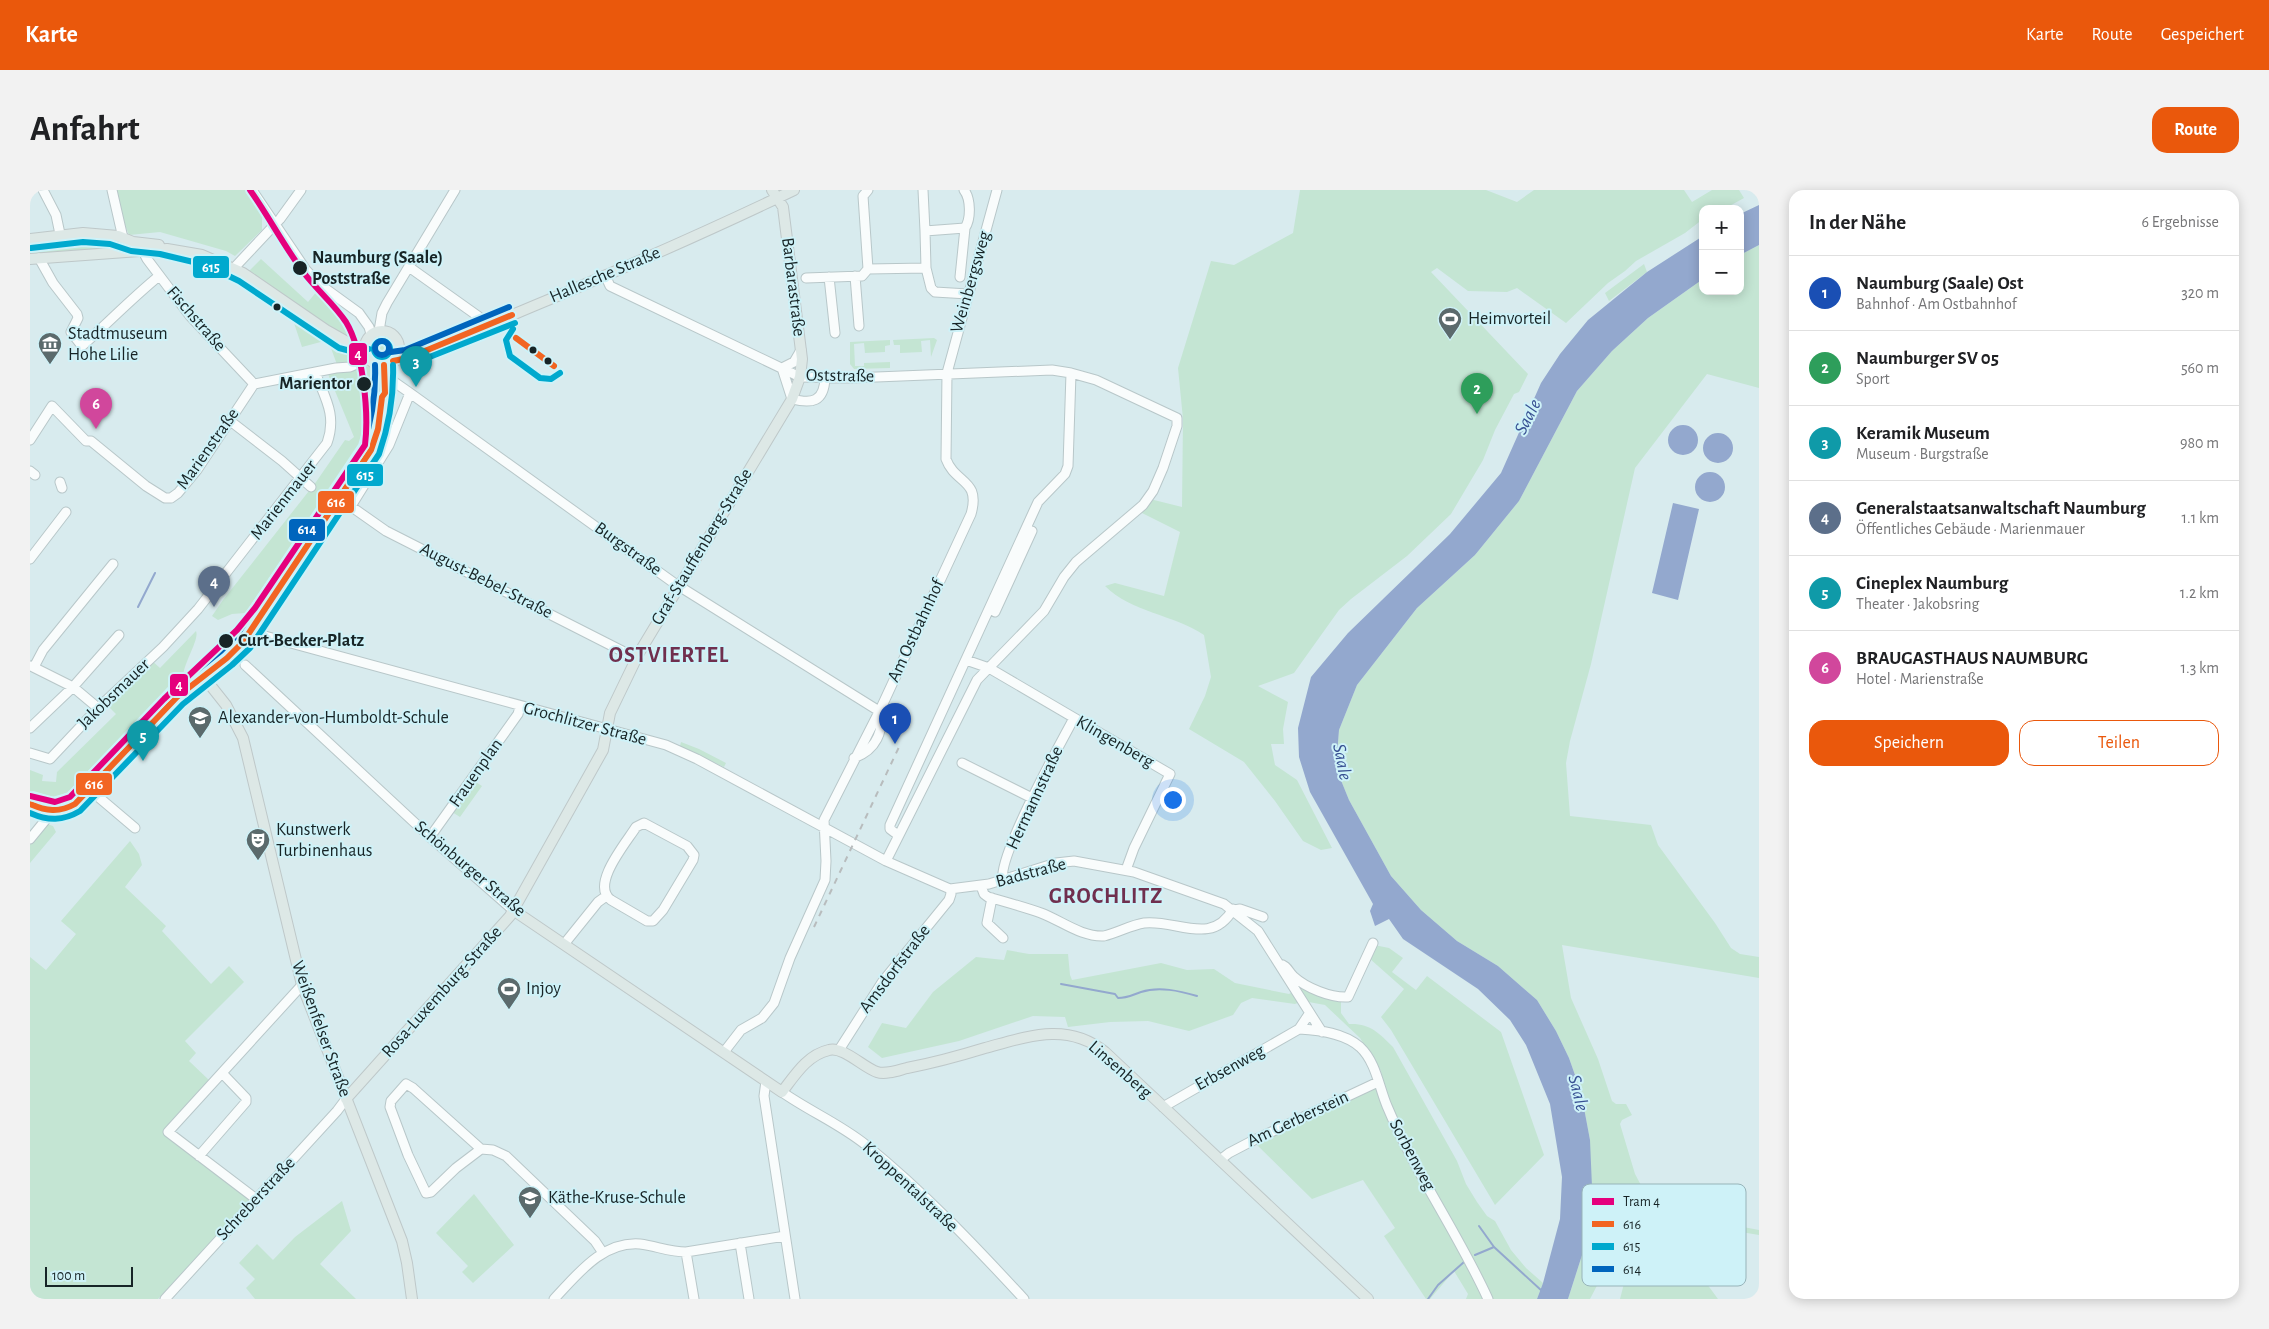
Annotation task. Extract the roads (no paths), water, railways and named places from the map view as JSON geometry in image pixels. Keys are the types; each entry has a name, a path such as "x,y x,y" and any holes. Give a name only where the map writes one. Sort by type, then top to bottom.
{"main road":[{"name":"Hallesche Straße","path":"389,363 408,358 605,276 712,230 775,194 794,190"},
{"name":"Barbarastraße","path":"775,194 783,207 789,244 802,354 800,377"},
{"path":"30,239 60,234 83,233 144,247 162,245 208,257 234,268 326,330 349,343 376,365 389,363"},
{"path":"35,258 127,243"},
{"path":"349,343 361,344 372,336 393,335 399,346 414,354"},
{"path":"367,356 372,336"},
{"path":"203,676 262,611 374,444 382,397 385,393 386,386 384,380 389,363 398,354 399,346"},
{"name":"Graf-Stauffenberg-Straße","path":"608,725 636,658 678,585 792,399 800,377"},
{"path":"30,804 58,812 69,808 176,697 248,640 262,611"},
{"name":"Weißenfelser Straße","path":"203,676 226,704 243,738 302,985 405,1251 412,1299"},
{"name":"Rosa-Luxemburg-Straße","path":"346,1099 496,934 513,910 603,750 608,725"},
{"name":"Schönburger Straße","path":"513,910 565,943 766,1081"},
{"name":"Linsenberg","path":"839,1050 874,1071 882,1073 928,1064 1036,1034 1075,1036 1100,1048 1368,1299"},
{"path":"766,1081 782,1092 808,1059 829,1050 839,1050"}],"street":[{"path":"43,190 56,215 60,234"},
{"path":"112,190 127,243"},
{"path":"252,190 311,276 360,314 372,336"},
{"path":"234,268 276,224 300,190"},
{"path":"372,336 384,310 455,190"},
{"path":"806,278 862,276 868,269 863,196 868,190"},
{"path":"923,190 926,268 931,288 935,292 968,294"},
{"path":"960,277 965,228 969,222 967,195 964,190"},
{"name":"Weinbergsweg","path":"952,554 971,514 974,500 973,491 970,486 951,468 946,459 947,373 997,190"},
{"path":"925,231 965,228"},
{"name":"Fischstraße","path":"144,247 147,259 190,316 254,384"},
{"path":"35,258 77,314 78,318 71,332 82,346 110,321 129,300 159,276"},
{"path":"409,267 482,319 486,326"},
{"path":"868,269 926,268"},
{"name":"Oststraße","path":"605,276 610,286 800,377 822,378 1043,370 1071,373 1096,380 1177,418 1176,429 1153,491 1142,505 1076,562 1064,577 1042,613 990,668"},
{"path":"855,276 859,326"},
{"path":"829,277 835,333"},
{"path":"802,354 807,368 822,378 824,390 814,401 806,402 792,399 782,368 794,362 802,354"},
{"path":"254,384 352,367 367,356"},
{"name":"Marienmauer","path":"194,614 328,443 332,416 316,372"},
{"path":"898,835 892,832 890,825 966,660 1041,498 1065,474 1068,466 1071,373"},
{"name":"Burgstraße","path":"384,380 390,379 678,585 880,710"},
{"name":"Marienstraße","path":"30,440 52,406 84,439 92,442 146,486 165,498 174,496 191,479 254,384"},
{"path":"350,506 389,445 410,393"},
{"path":"229,420 282,461 311,487"},
{"name":"August-Bebel-Straße","path":"339,498 386,531 636,658"},
{"path":"30,559 66,512"},
{"name":"Am Ostbahnhof","path":"823,827 824,820 854,758 866,754 882,728 880,710 952,554"},
{"path":"98,708 73,688 32,666 57,632 113,564"},
{"name":"Jakobsmauer","path":"30,753 50,759 98,708 164,647 194,614"},
{"path":"258,621 260,630 265,636"},
{"path":"30,728 73,688 119,636"},
{"name":"Grochlitzer Straße","path":"248,640 265,636 520,707 608,725 666,745 685,753 886,861"},
{"name":"Klingenberg","path":"966,660 990,668 1170,774 1134,848 1126,870"},
{"name":"Schönburger Straße","path":"245,665 430,837 513,910"},
{"path":"886,861 973,688 990,668"},
{"name":"Frauenplan","path":"430,837 518,714 520,707"},
{"name":"Hermannstraße","path":"1002,880 1003,866 1032,798 1074,718"},
{"path":"962,763 1032,798"},
{"path":"89,789 135,828"},
{"path":"30,839 48,817 50,811"},
{"path":"640,824 650,824 691,849 694,855 693,860 658,918 647,921 606,897 603,888 605,876 640,824"},
{"path":"724,1052 741,1030 762,1018 772,1007 790,958 824,880 825,847 823,827"},
{"path":"825,847 838,836"},
{"name":"Badstraße","path":"886,861 950,889 981,886 1068,861 1126,870 1217,901 1233,910 1258,931 1278,964 1286,967 1301,982 1323,992 1348,997 1373,943"},
{"path":"981,886 984,894 992,898 1044,914 1086,934 1101,937 1145,923 1197,929 1212,928 1226,921 1233,910"},
{"name":"Amsdorfstraße","path":"839,1050 883,981 948,900 951,894 950,889"},
{"path":"565,943 598,902 606,897"},
{"path":"992,898 986,929 1003,938"},
{"name":"Badstraße","path":"1233,910 1240,909 1263,918"},
{"path":"1278,964 1300,995 1309,1014 1322,1032"},
{"path":"256,1200 168,1132 302,985"},
{"path":"1299,1029 1309,1014"},
{"name":"Sorbenweg","path":"1299,1029 1344,1037 1360,1048 1371,1061 1393,1118 1488,1299"},
{"name":"Erbsenweg","path":"1163,1107 1299,1029"},
{"path":"199,1156 246,1102 246,1098 222,1073"},
{"path":"766,1081 763,1093 795,1299"},
{"name":"Am Gerberstein","path":"1220,1160 1228,1153 1250,1142 1378,1082"},
{"path":"481,1149 451,1172 431,1192 426,1193 405,1147 390,1107 391,1101 406,1084 409,1085 481,1149 493,1150 506,1156 595,1241 603,1253"},
{"name":"Kroppentalstraße","path":"782,1092 855,1137 881,1157 928,1200 1024,1299"},
{"name":"Schreberstraße","path":"171,1297 346,1099"},
{"path":"554,1299 586,1266 603,1253 617,1246 629,1244 686,1252 785,1236"},
{"path":"740,1243 749,1299"},
{"path":"686,1252 694,1299"}],"water":[{"path":"1759,205 1759,245 1744,253 1744,250 1744,212"},
{"name":"Saale","path":"1699,239 1699,282 1648,318 1612,351 1577,391 1519,501 1475,555 1417,608 1357,685 1339,730 1336,768 1349,800 1391,876 1421,910 1457,941 1498,966 1537,1000 1556,1031 1569,1058 1581,1092 1590,1140 1592,1184 1582,1184 1582,1255 1568,1299 1537,1299 1560,1219 1562,1177 1550,1104 1526,1045 1510,1020 1478,989 1403,939 1389,919 1375,926 1370,911 1373,904 1310,792 1299,757 1298,728 1311,677 1348,633 1450,534 1501,473 1541,383 1560,354 1588,320 1647,272"},
{"path":"1683,425 1694,429 1698,440 1694,451 1683,455 1672,451 1668,440 1672,429"},
{"path":"1718,433 1729,437 1733,448 1729,459 1718,463 1707,459 1703,448 1707,437"},
{"path":"1710,472 1721,476 1725,487 1721,498 1710,502 1699,498 1695,487 1699,476"},
{"path":"1673,503 1699,509 1678,600 1652,593"}],"waterway":[{"path":"138,607 155,573"},
{"path":"1061,984 1115,994 1118,998 1155,989 1177,991 1197,996"},
{"path":"1479,1226 1494,1247 1542,1291"},
{"path":"1475,1255 1494,1247"},
{"path":"1428,1299 1438,1285 1464,1262"}],"railway":[{"path":"814,927 899,747"}],"tram line":[{"name":"4","path":"30,796 55,802 70,797 164,699 237,630 255,608 365,445 365,399 361,365 352,334 341,315 297,263 250,190"}],"place":[{"name":"Naumburg (Saale) Poststraße","path":"300,268"},
{"name":"Heimvorteil","path":"1450,340"},
{"name":"Stadtmuseum Hohe Lilie","path":"50,365"},
{"name":"Marientor","path":"364,384"},
{"name":"Keramik Museum","path":"416,387"},
{"name":"Naumburger SV 05","path":"1477,414"},
{"name":"BRAUGASTHAUS NAUMBURG","path":"96,429"},
{"name":"Generalstaatsanwaltschaft Naumburg","path":"214,607"},
{"name":"Curt-Becker-Platz","path":"226,641"},
{"name":"Alexander-von-Humboldt-Schule","path":"200,739"},
{"name":"Naumburg (Saale) Ost","path":"895,744"},
{"name":"Cineplex Naumburg","path":"143,761"},
{"name":"Kunstwerk Turbinenhaus","path":"258,861"},
{"name":"Injoy","path":"509,1010"},
{"name":"Käthe-Kruse-Schule","path":"530,1219"}],"district":[{"name":"OSTVIERTEL","path":"669,655"},
{"name":"GROCHLITZ","path":"1106,896"}]}
